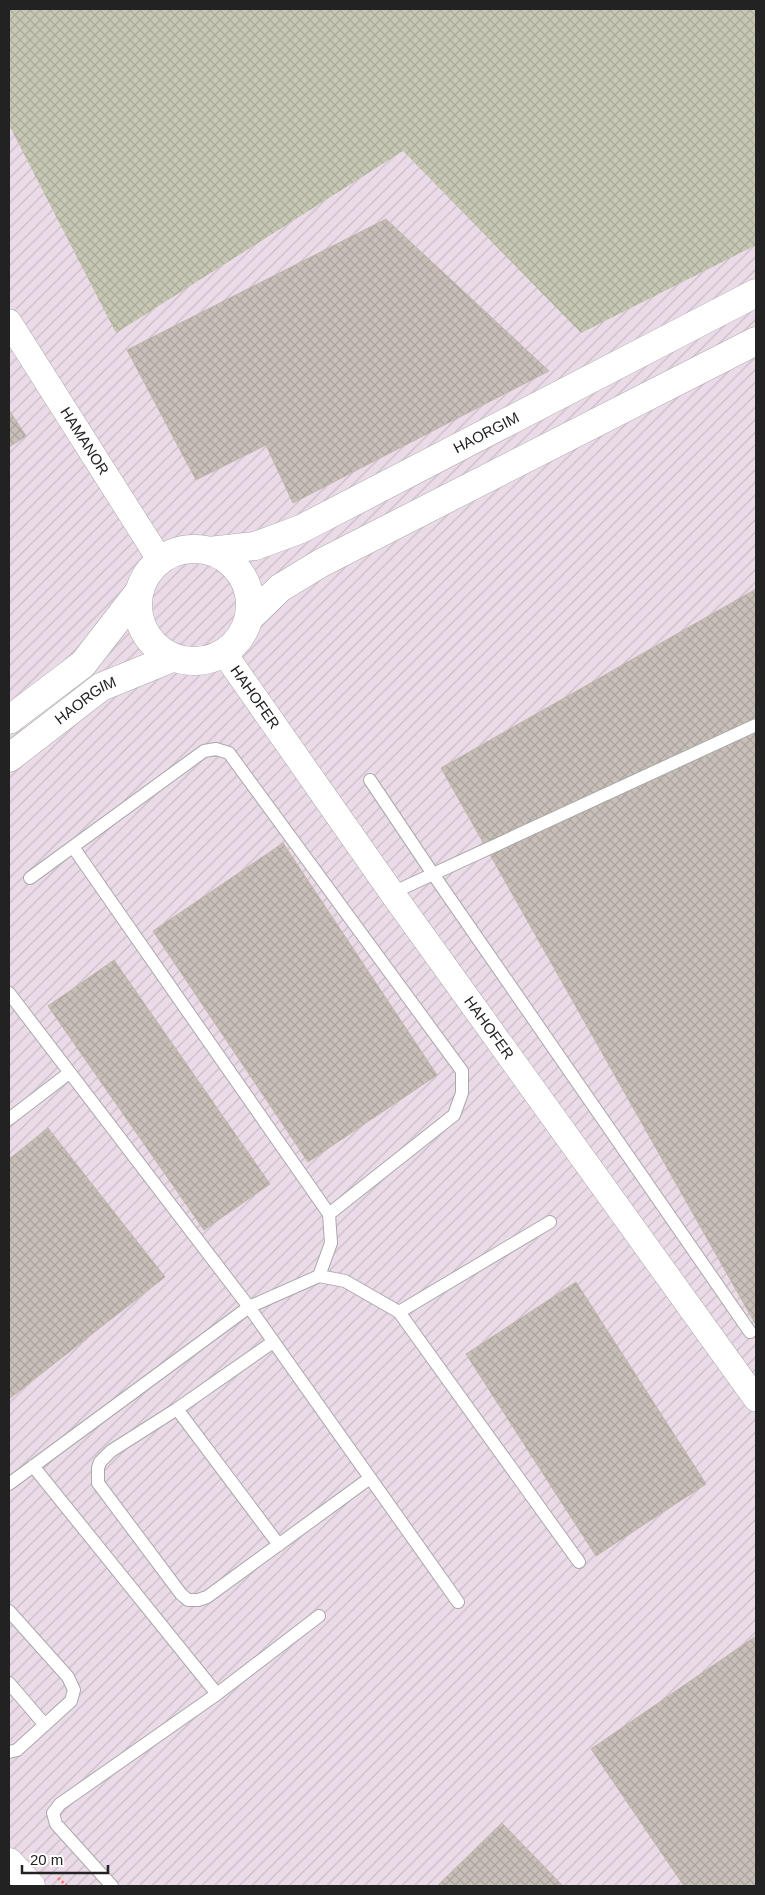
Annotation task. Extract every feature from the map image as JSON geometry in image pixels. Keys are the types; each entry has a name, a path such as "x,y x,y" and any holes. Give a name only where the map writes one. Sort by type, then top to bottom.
{"street":[{"name":"HAORGIM","path":"210,551 255,546 300,529 756,293"},
{"name":"HAMANOR","path":"9,322 160,560"},
{"path":"249,618 280,588 320,563 756,341"},
{"path":"192,549 210,551 229,560 243,577 250,597 249,618 244,632 235,644 224,653 207,660 190,662 172,658 150,643 138,620 138,593 146,574 160,560 176,552 192,549"},
{"name":"HAORGIM","path":"9,720 83,664 138,593"},
{"name":"HAHOFER","path":"224,653 392,893 756,1399"},
{"name":"HAORGIM","path":"9,758 100,687 172,658"},
{"path":"9,1862 31,1886"}],"lane":[{"path":"392,893 756,725"},
{"path":"30,878 204,751 216,749 229,754 462,1071 462,1093 454,1115 329,1214"},
{"path":"370,780 750,1332"},
{"path":"73,846 329,1214 332,1244 319,1276"},
{"path":"9,993 249,1307 458,1602"},
{"path":"9,1119 69,1073"},
{"path":"399,1312 550,1222"},
{"path":"9,1484 249,1307 319,1276 345,1281 399,1312 579,1562"},
{"path":"273,1342 177,1409 111,1451 100,1462 98,1483 181,1594 188,1600 198,1600 207,1597 370,1478"},
{"path":"177,1409 279,1545"},
{"path":"33,1466 217,1694"},
{"path":"9,1611 68,1677 74,1690 71,1702 17,1750 9,1752"},
{"path":"112,1886 56,1824 53,1813 60,1804 217,1694 319,1616"},
{"path":"9,1684 45,1725"}],"shaded area":[{"path":"9,9 756,9 756,1886 9,1886"},
{"path":"9,9 756,9 756,245 581,333 403,151 116,333 9,125"}],"building":[{"path":"386,219 549,371 293,503 266,445 196,480 127,350"},
{"path":"9,410 26,436 9,447"},
{"path":"756,589 756,1325 441,768"},
{"path":"283,843 437,1075 308,1162 153,931"},
{"path":"114,960 270,1184 204,1230 48,1006"},
{"path":"48,1128 165,1277 9,1399 9,1159"},
{"path":"576,1282 706,1484 596,1556 466,1354"},
{"path":"756,1636 756,1886 684,1886 591,1749"},
{"path":"502,1823 563,1886 437,1886"}]}
